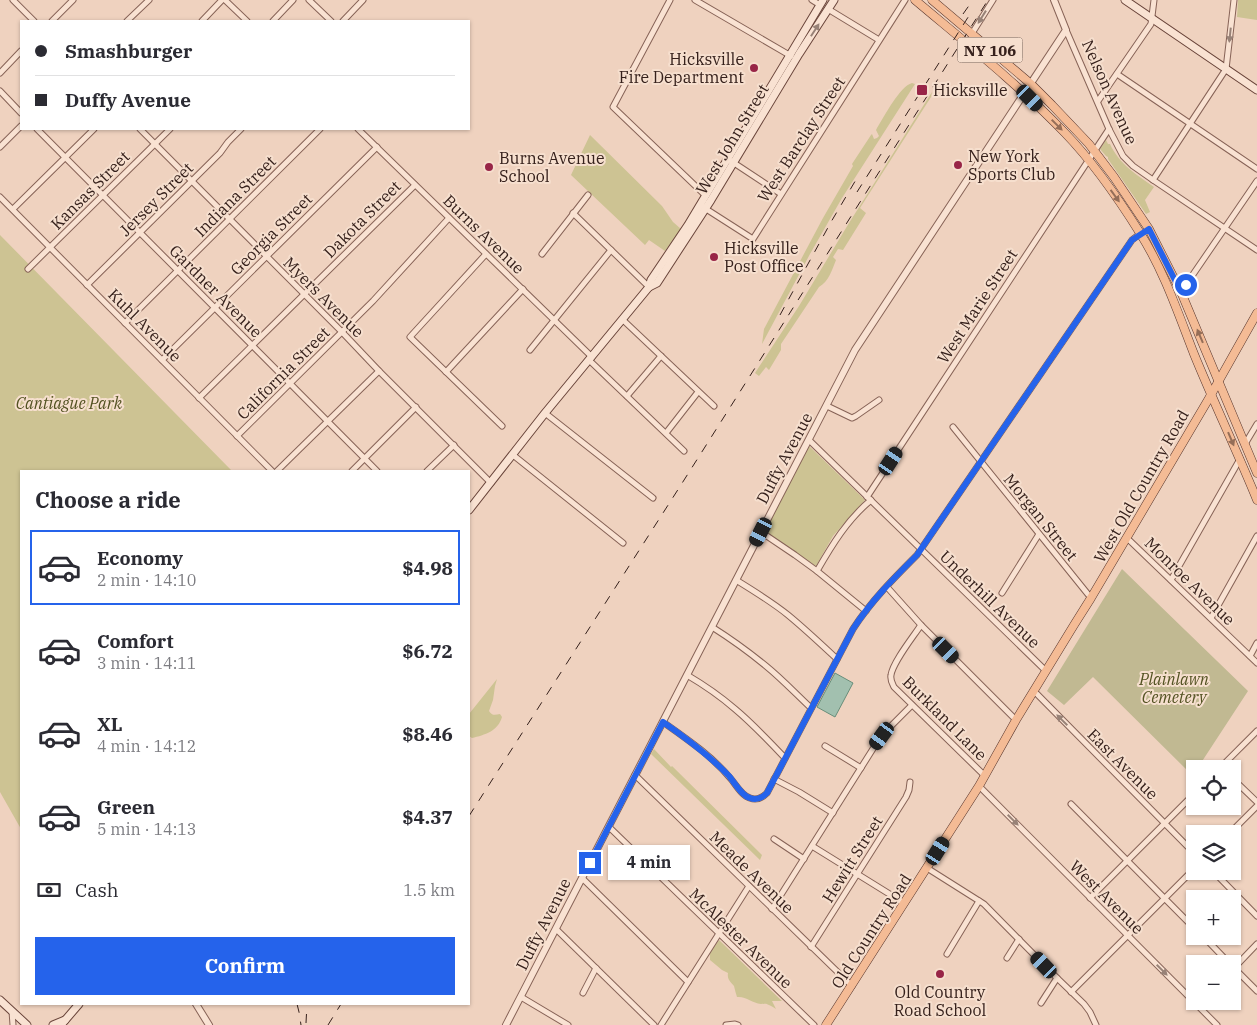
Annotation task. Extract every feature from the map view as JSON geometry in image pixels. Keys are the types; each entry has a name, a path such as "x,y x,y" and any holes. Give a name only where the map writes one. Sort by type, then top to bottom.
{"main road":[{"name":"West John Street","path":"703,207 706,196 731,161 762,101 834,0"},
{"path":"916,0 923,1 944,16 950,16"},
{"name":"NY 106","path":"916,0 1024,93 1066,134 1114,194 1141,233 1162,272 1195,357 1257,500"},
{"name":"NY 106","path":"932,0 1052,104 1094,150 1114,178 1149,229 1180,289 1257,473"},
{"path":"1125,0 1257,90"},
{"name":"West John Street","path":"470,509 623,320 649,287 651,280 669,260 760,117 822,2"},
{"path":"966,43 968,41 986,52 992,52"},
{"path":"760,117 765,104 762,101"},
{"path":"1141,233 1149,229"},
{"path":"1170,291 1180,289"},
{"name":"West Old Country Road","path":"1046,671 1127,538 1257,312"},
{"name":"Old Country Road","path":"826,1025 979,786 1046,671"},
{"path":"0,1000 27,1025"},
{"path":"53,1025 63,1023 78,1005"}],"street":[{"path":"13,0 33,20"},
{"path":"53,20 73,0"},
{"path":"128,20 142,3 149,0"},
{"path":"203,20 224,0 246,20"},
{"path":"274,20 293,0"},
{"path":"309,0 330,20"},
{"path":"344,20 363,0"},
{"path":"670,0 613,107 706,196"},
{"path":"695,0 793,57"},
{"path":"812,0 822,2"},
{"name":"West Barclay Street","path":"703,207 752,238 905,0"},
{"path":"972,34 993,0"},
{"name":"Nelson Avenue","path":"1054,0 1109,129 1124,156 1133,166 1152,180 1257,250"},
{"path":"1098,102 1151,24 1154,0"},
{"path":"1152,180 1226,69 1234,0"},
{"path":"828,10 879,40"},
{"name":"Duffy Avenue","path":"506,1025 855,350 1066,30"},
{"path":"0,73 20,52"},
{"path":"1117,74 1257,169"},
{"path":"0,91 20,112"},
{"path":"0,148 20,127"},
{"name":"West Marie Street","path":"818,571 833,543 869,498 1109,129"},
{"name":"Gardner Avenue","path":"38,130 376,470"},
{"path":"12,210 93,130"},
{"name":"Myers Avenue","path":"141,130 491,482"},
{"name":"Kansas Street","path":"28,268 169,130"},
{"name":"Jersey Street","path":"88,285 220,153 240,130"},
{"name":"Indiana Street","path":"125,323 319,130"},
{"name":"Burns Avenue","path":"359,130 554,320 627,396 684,451"},
{"name":"Georgia Street","path":"162,360 377,148"},
{"path":"731,161 781,194"},
{"path":"1180,289 1257,181"},
{"name":"Dakota Street","path":"199,398 415,184"},
{"path":"542,254 588,195"},
{"name":"Kuhl Avenue","path":"0,197 271,470"},
{"path":"573,214 649,287"},
{"name":"California Street","path":"237,436 373,302 449,218"},
{"path":"663,722 690,740 748,798 757,800 767,793 853,629 866,611 921,550 1132,240 1141,233"},
{"path":"530,350 611,250"},
{"path":"486,254 410,337 502,426"},
{"path":"446,372 523,290"},
{"path":"623,320 714,406"},
{"path":"627,396 661,356"},
{"path":"277,470 379,371"},
{"path":"666,433 698,392"},
{"path":"827,406 852,418 878,400"},
{"path":"353,470 416,407"},
{"path":"546,413 653,498"},
{"path":"1245,444 1257,424"},
{"name":"Morgan Street","path":"953,427 1091,598"},
{"name":"Underhill Avenue","path":"809,440 1046,671"},
{"path":"428,470 454,445"},
{"path":"513,455 623,543"},
{"path":"1171,580 1240,459"},
{"path":"761,532 818,571 866,611"},
{"path":"1002,594 1039,534"},
{"path":"1210,618 1257,536"},
{"name":"Monroe Avenue","path":"1127,538 1257,663"},
{"path":"736,580 788,615 837,659"},
{"path":"887,587 921,625 1016,720"},
{"name":"Burkland Lane","path":"921,625 898,660 891,674 891,682 985,776"},
{"path":"712,627 742,646 785,682 811,708"},
{"path":"1250,656 1257,643"},
{"path":"687,674 712,690 736,710 785,758"},
{"name":"East Avenue","path":"1034,691 1186,845"},
{"path":"772,909 882,736 912,705"},
{"path":"1229,760 1257,731"},
{"path":"825,746 861,768"},
{"name":"Meade Avenue","path":"635,775 852,986"},
{"path":"774,779 833,813"},
{"name":"Hewitt Street","path":"811,947 906,797 910,782"},
{"name":"West Avenue","path":"979,786 1186,991"},
{"path":"1237,825 1257,804 1241,787"},
{"path":"1090,898 1186,802"},
{"path":"1071,804 1186,920"},
{"name":"McAlester Avenue","path":"609,827 814,1025"},
{"path":"774,839 804,858"},
{"path":"812,846 904,903"},
{"path":"927,868 984,904 1090,1012 1096,1025"},
{"path":"1071,992 1186,877"},
{"path":"582,878 688,982"},
{"path":"1221,880 1257,916"},
{"path":"661,1025 749,886"},
{"path":"947,954 979,900"},
{"path":"556,929 654,1025"},
{"path":"1006,958 1019,939"},
{"path":"1241,959 1257,944"},
{"path":"1211,945 1221,955"},
{"path":"583,993 596,968"},
{"path":"1241,976 1257,991"},
{"path":"1041,1003 1057,978"},
{"path":"521,997 568,1025"},
{"path":"197,1005 210,1025"},
{"path":"12,1010 13,1025"},
{"name":"West Avenue","path":"1204,1010 1217,1025"},
{"path":"726,1025 738,1025"}],"green space":[{"path":"1238,0 1257,0 1257,20 1237,17"},
{"path":"912,83 915,84 842,198 762,344 764,329 853,166 852,164 871,135 874,139 879,136 876,130 888,110 902,90"},
{"path":"932,92 931,97 860,208 866,213 843,250 838,249 833,257 836,260 828,278 819,287 781,344 781,350 769,370 766,367 759,376 755,373 799,306"},
{"path":"590,135 662,206 673,222 681,229 665,251 649,240 645,245 571,175"},
{"path":"1106,140 1123,163 1154,187 1145,200 1150,212 1146,214 1108,157 1100,149"},
{"name":"Cantiague Park","path":"0,235 231,470 20,470 20,827 0,792"},
{"path":"809,446 865,500 833,536 816,566 764,532"},
{"name":"Plainlawn Cemetery","path":"1122,569 1248,691 1203,760 1186,760 1186,769 1093,677 1064,705 1047,691"},
{"path":"497,679 489,711 495,715 500,714 502,717 497,726 490,732 472,738 470,737 470,713"},
{"path":"654,749 762,855 760,860 651,754"},
{"path":"719,940 782,1001 772,1001 776,1009 767,1004 737,997 734,986 728,978 728,973 710,960 710,953"}],"shaded area":[{"path":"835,673 853,683 835,717 817,707"}],"railway":[{"path":"963,14 973,0"},
{"path":"470,814 988,0"},
{"path":"857,192 972,11"},
{"path":"780,315 857,178"},
{"path":"297,1005 301,1025"},
{"path":"306,1023 307,1005"},
{"path":"328,1025 340,1005"}],"place":[{"name":"Hicksville Fire Department","path":"754,68"},
{"name":"Hicksville","path":"922,90"},
{"name":"New York Sports Club","path":"958,165"},
{"name":"Burns Avenue School","path":"489,167"},
{"name":"Hicksville Post Office","path":"714,257"},
{"name":"Old Country Road School","path":"940,974"}],"route":[{"path":"590,863 663,722 690,740 729,776 748,798 757,800 763,797 767,793 853,629 876,598 917,555 1132,240 1149,229 1181,292 1186,285"}]}
